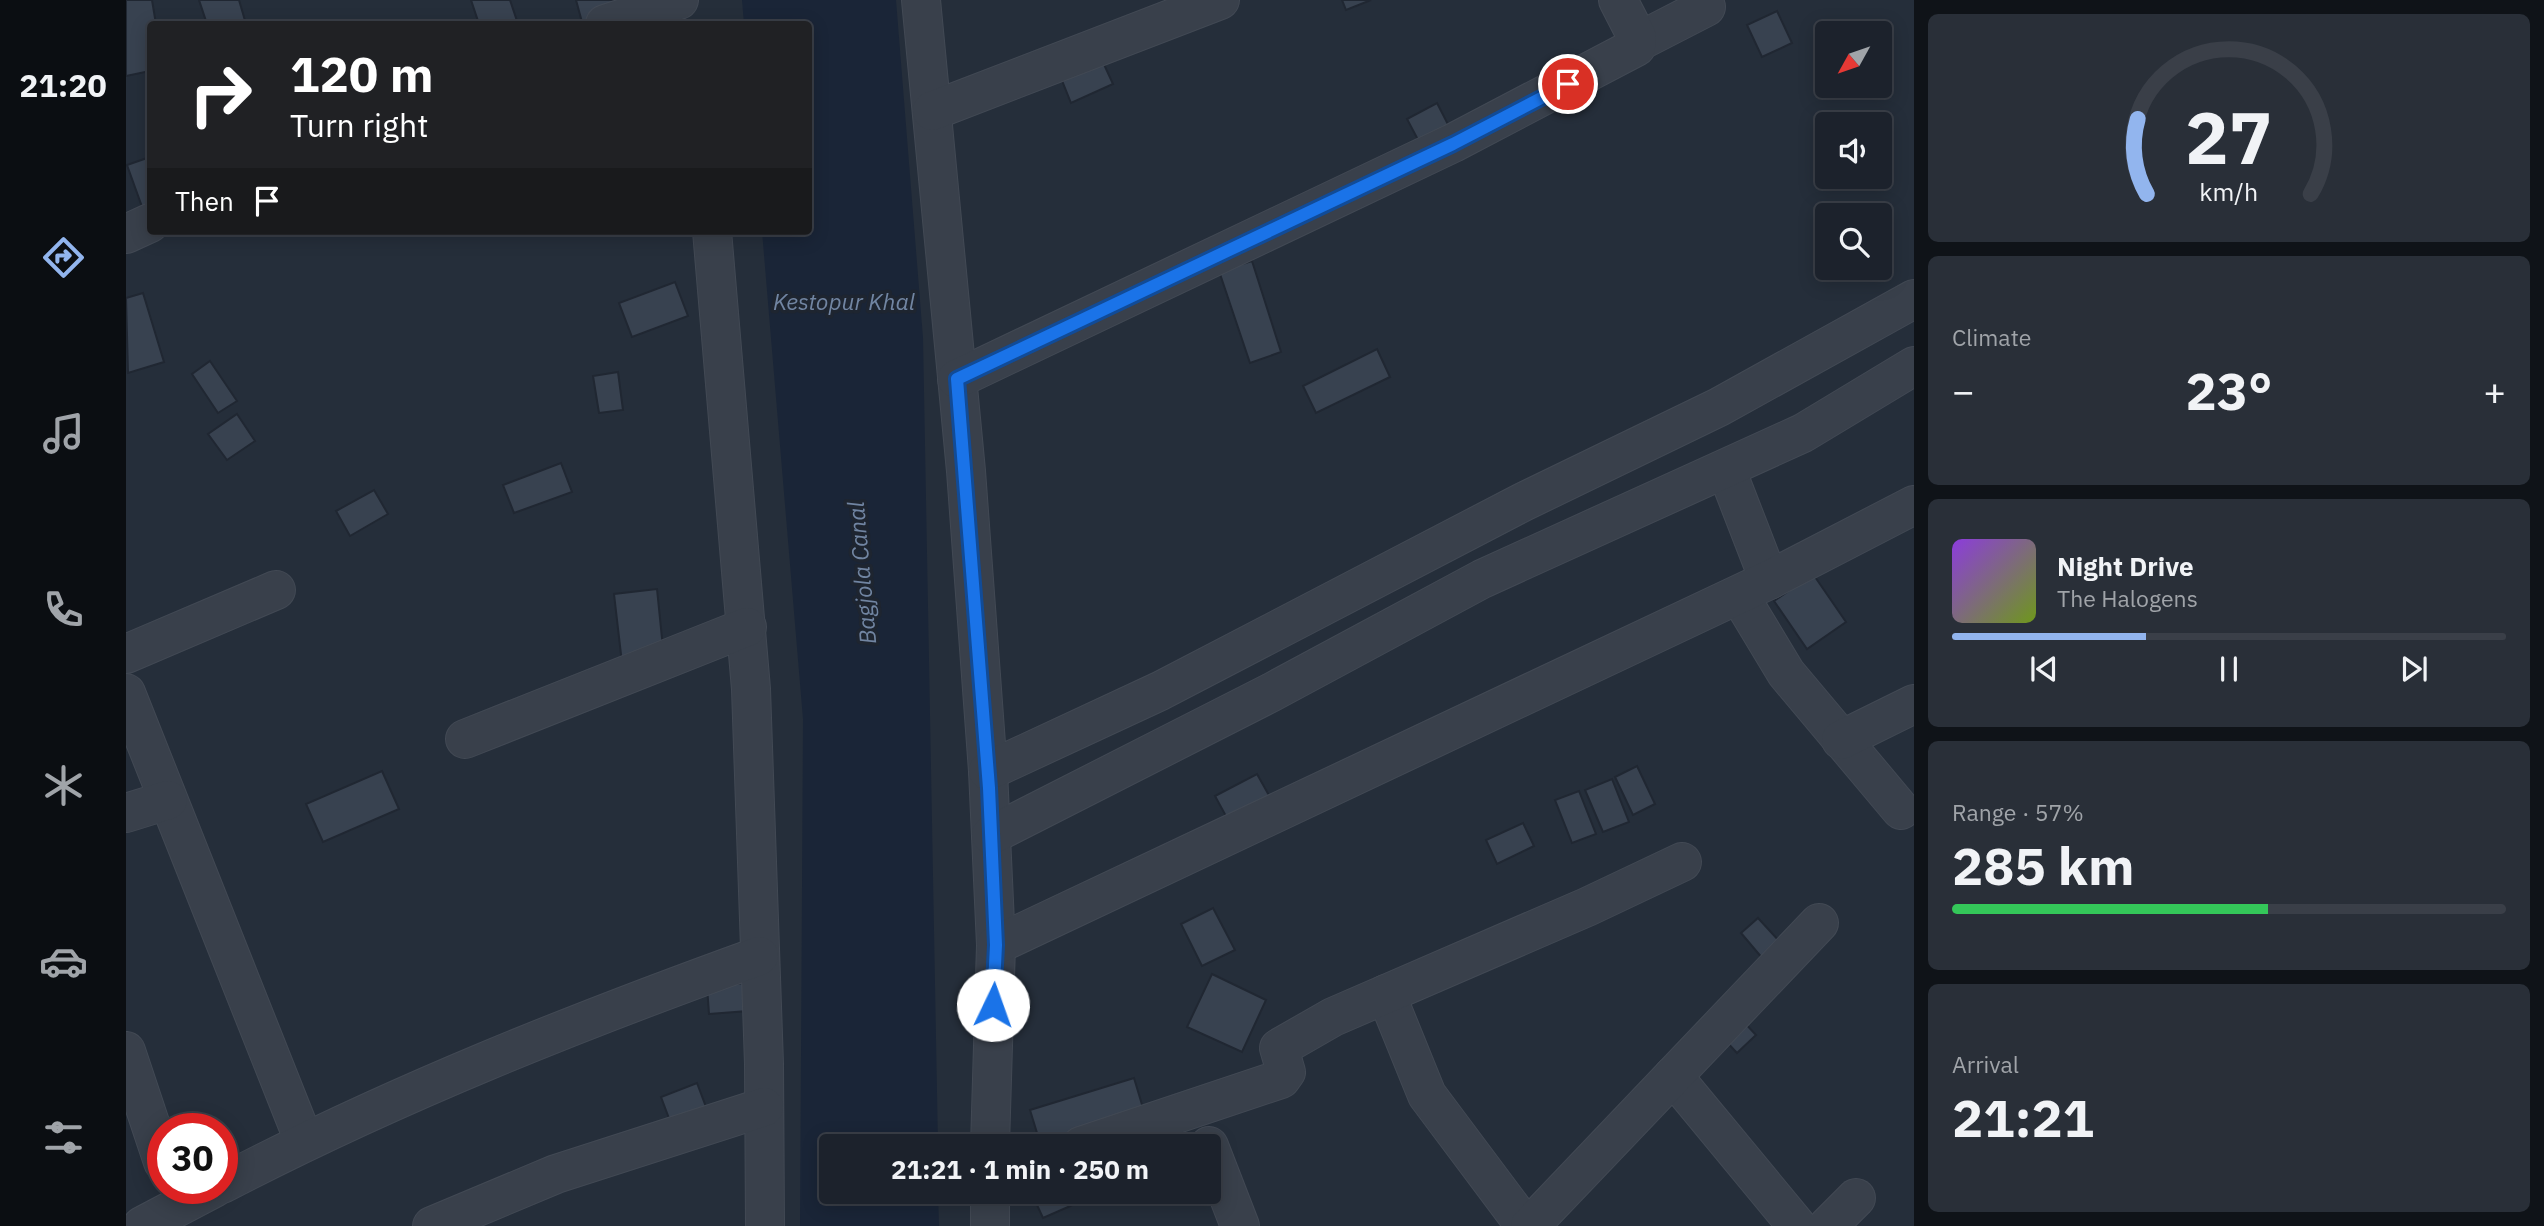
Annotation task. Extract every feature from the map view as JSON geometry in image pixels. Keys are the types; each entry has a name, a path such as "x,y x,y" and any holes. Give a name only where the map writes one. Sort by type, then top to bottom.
{"street":[{"path":"614,21 680,0"},
{"path":"690,0 692,21"},
{"path":"921,0 957,379 988,771 996,945 989,1134"},
{"path":"932,111 1220,0"},
{"path":"1618,0 1638,42"},
{"path":"957,379 1453,144 1706,7"},
{"path":"126,234 147,224"},
{"path":"712,235 747,627 764,1107 765,1226"},
{"path":"988,771 1160,691 1524,502 1719,407 1914,299"},
{"path":"991,835 1272,692 1482,579 1803,433 1914,366"},
{"path":"1726,469 1754,588 1786,673 1901,810"},
{"path":"996,945 1754,588 1914,505"},
{"path":"126,654 276,590"},
{"path":"466,739 747,627"},
{"path":"126,692 304,1141"},
{"path":"1841,740 1914,704"},
{"path":"126,813 168,800"},
{"path":"1118,1134 1285,1076 1278,1052 1282,1044 1333,1017 1587,907 1682,862"},
{"path":"1386,994 1427,1095 1527,1226 1819,923"},
{"path":"238,1176 304,1141 605,1012 759,956"},
{"path":"126,1051 147,1114"},
{"path":"1673,1076 1756,1172 1797,1226"},
{"path":"432,1226 556,1174 764,1107"},
{"path":"1195,1109 1204,1134"},
{"path":"1221,1177 1240,1226"},
{"path":"1828,1226 1856,1198"},
{"path":"142,1226 167,1204"},
{"path":"990,1204 990,1226"}],"water":[{"name":"Kestopur Khal","path":"742,0 896,0 923,338 938,1134 819,1134 819,1204 938,1204 939,1226 800,1226 803,719 762,235 812,235 812,21 744,21"}],"building":[{"path":"126,0 152,0 156,21 147,21 147,72 126,76"},
{"path":"199,0 239,0 245,21 206,21"},
{"path":"471,0 510,0 517,21 478,21"},
{"path":"576,0 638,0 640,8 582,21"},
{"path":"1342,0 1371,0 1346,10"},
{"path":"1777,11 1792,43 1762,57 1747,25"},
{"path":"1102,60 1113,84 1071,103 1061,78"},
{"path":"1437,103 1455,138 1425,153 1407,119"},
{"path":"147,158 145,215 127,165"},
{"path":"1252,261 1281,352 1250,363 1219,271"},
{"path":"675,282 688,316 632,337 619,303"},
{"path":"143,293 164,362 128,373 126,298"},
{"path":"1377,349 1390,377 1316,413 1303,386"},
{"path":"210,361 237,401 218,413 192,374"},
{"path":"618,372 623,410 599,413 593,376"},
{"path":"237,414 255,441 227,460 208,434"},
{"path":"561,463 572,492 514,513 503,485"},
{"path":"374,490 388,514 350,536 336,511"},
{"path":"1813,574 1846,622 1807,649 1774,601"},
{"path":"657,589 664,658 622,663 614,594"},
{"path":"1637,766 1655,804 1633,815 1615,777"},
{"path":"382,771 399,809 323,842 306,804"},
{"path":"1257,774 1275,806 1233,829 1215,796"},
{"path":"1612,779 1629,822 1603,832 1585,790"},
{"path":"1579,791 1596,834 1572,843 1555,800"},
{"path":"1523,823 1534,846 1497,864 1486,840"},
{"path":"1213,908 1235,950 1202,966 1181,924"},
{"path":"1758,918 1781,943 1763,959 1741,933"},
{"path":"1212,974 1266,1000 1242,1052 1187,1027"},
{"path":"746,983 748,1011 709,1014 707,986"},
{"path":"1743,1021 1756,1035 1737,1053 1724,1039"},
{"path":"1134,1078 1146,1118 1092,1134 1037,1134 1030,1110"},
{"path":"697,1083 706,1107 670,1121 661,1097"},
{"path":"1037,1204 1075,1204 1043,1218"}],"route":[{"path":"993,1005 996,945 989,788 957,379 1453,144 1568,84"}],"water label":[{"name":"Bagjola Canal","path":"861,573"}]}
